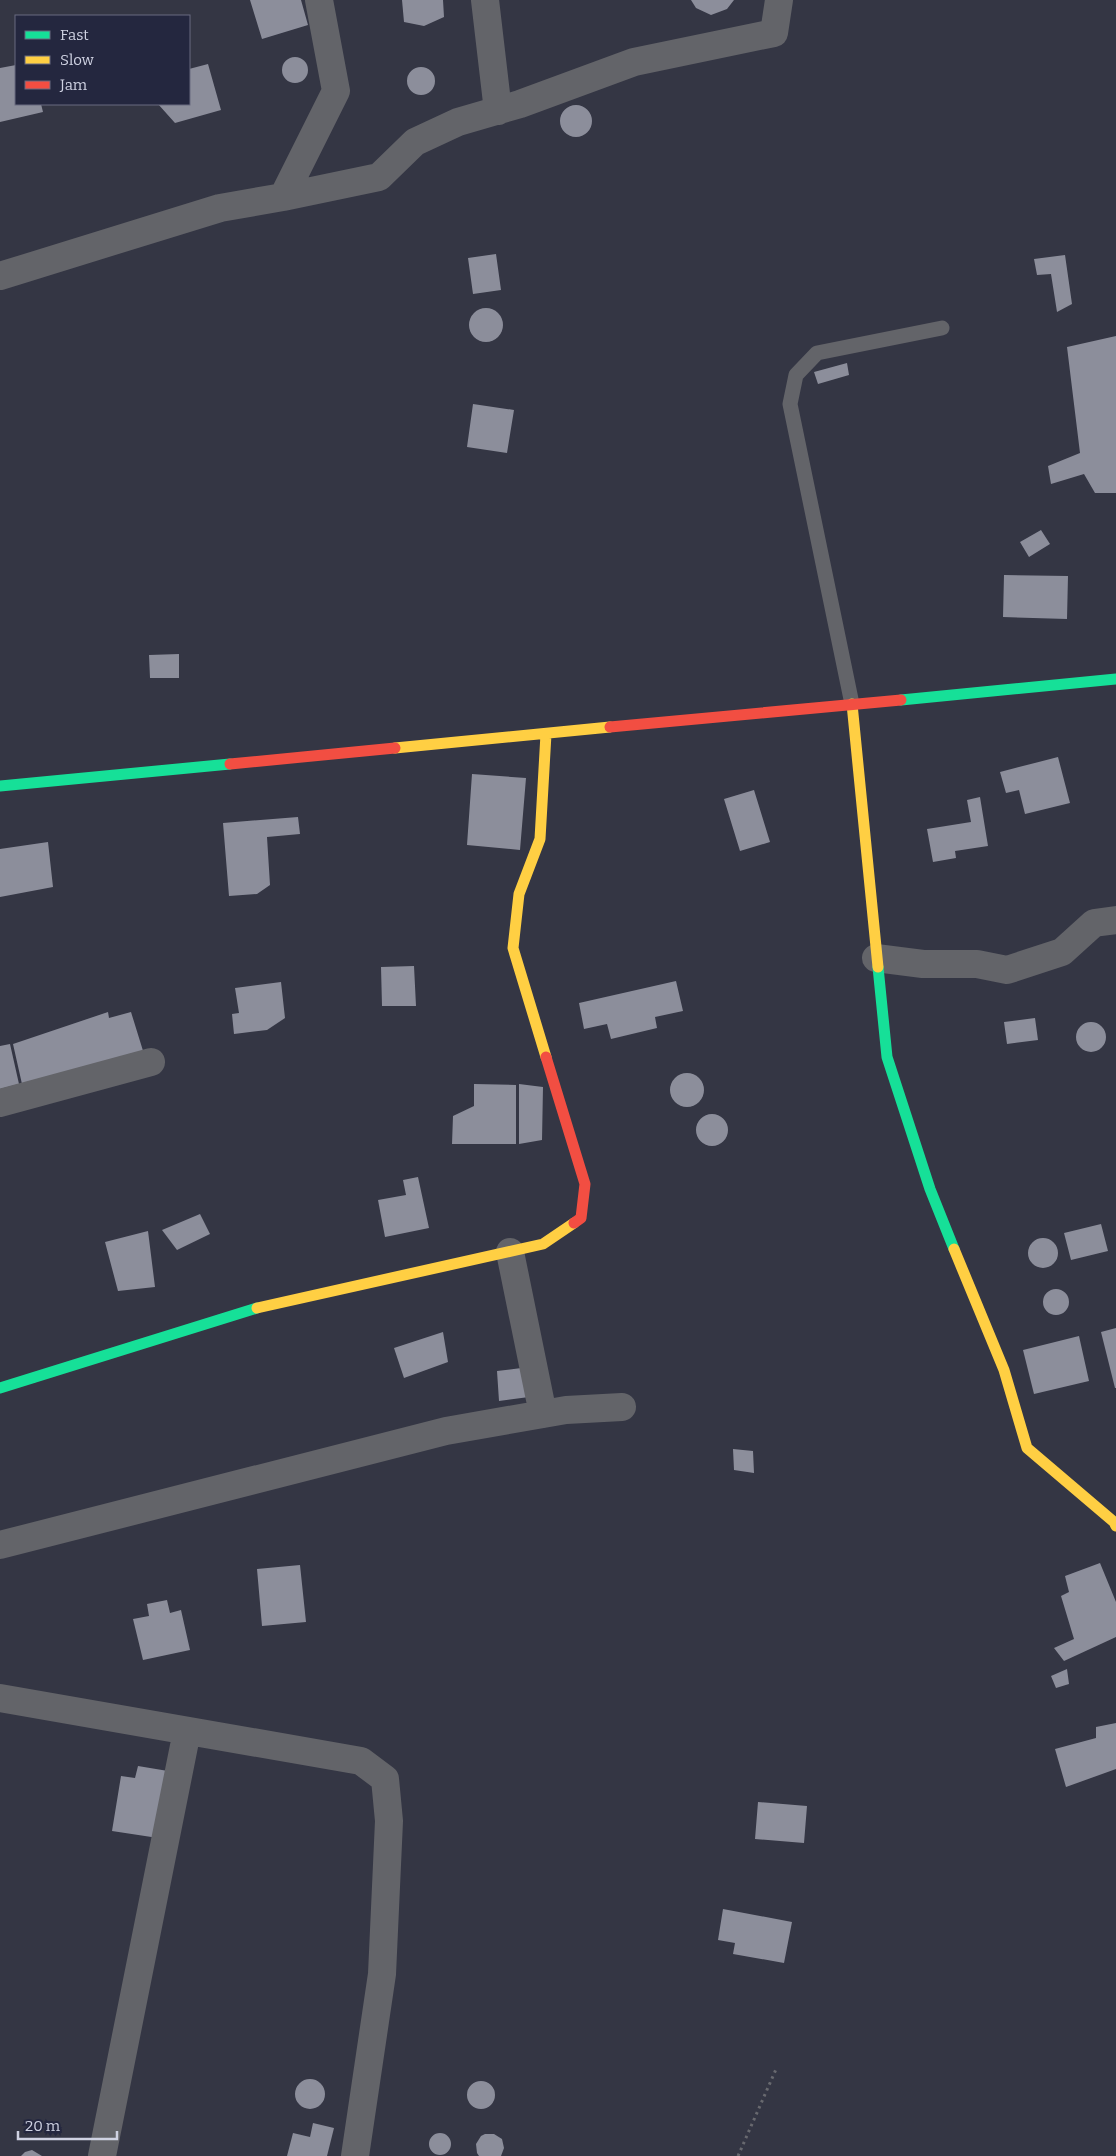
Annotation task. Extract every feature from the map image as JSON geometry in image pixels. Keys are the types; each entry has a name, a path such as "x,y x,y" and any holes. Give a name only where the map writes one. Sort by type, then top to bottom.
{"street":[{"path":"283,197 336,92 319,0"},
{"path":"485,0 498,111"},
{"path":"0,276 220,208 379,177 415,142 458,122 520,104 634,62 774,33 779,0"},
{"path":"0,786 1116,679"},
{"path":"852,704 887,1057 930,1189 1004,1370 1027,1448 1114,1522 1116,1526"},
{"path":"0,1388 256,1308 543,1244 581,1218 585,1184 513,948 519,894 540,839 546,734"},
{"path":"876,958 923,964 978,964 1007,970 1062,952 1094,923 1116,920"},
{"path":"0,1103 151,1062"},
{"path":"510,1252 543,1414"},
{"path":"0,1545 446,1431 566,1410 622,1407"},
{"path":"0,1698 361,1761 384,1779 389,1821 382,1974 355,2156"},
{"path":"102,2156 187,1731"}],"lane":[{"path":"852,704 790,404 796,375 817,353 942,328"}],"path":[{"path":"738,2156 777,2067"}],"building":[{"path":"250,0 301,0 308,25 262,39"},
{"path":"402,0 443,0 444,17 424,26 404,22"},
{"path":"691,0 734,0 727,9 711,15 696,8"},
{"path":"295,57 305,60 308,70 305,80 295,83 285,80 282,70 285,60"},
{"path":"208,64 221,110 175,123 159,105 190,105 190,69"},
{"path":"15,65 15,105 41,105 43,112 0,122 0,68"},
{"path":"421,67 431,71 435,81 431,91 421,95 411,91 407,81 411,71"},
{"path":"576,105 582,106 587,110 591,115 591,127 587,132 582,136 576,137 570,136 565,132 561,127 560,121 561,115 565,110 570,106"},
{"path":"496,254 501,290 473,294 468,258"},
{"path":"1065,255 1072,304 1057,312 1051,274 1037,275 1034,259"},
{"path":"486,308 498,313 503,325 498,337 486,342 474,337 469,325 474,313"},
{"path":"1116,336 1116,493 1095,493 1084,474 1051,484 1048,466 1080,453 1067,347"},
{"path":"847,363 849,375 818,384 814,372"},
{"path":"473,404 514,410 507,453 467,447"},
{"path":"1041,530 1050,544 1029,557 1020,542"},
{"path":"1004,575 1068,576 1067,619 1003,617"},
{"path":"179,654 179,678 150,678 149,655"},
{"path":"1058,757 1070,803 1025,814 1019,790 1006,793 1000,772"},
{"path":"472,774 526,778 520,850 467,845"},
{"path":"754,790 770,842 740,851 724,799"},
{"path":"980,797 988,846 955,851 956,858 933,862 927,829 971,822 967,800"},
{"path":"298,817 300,834 267,837 270,885 257,894 229,896 223,823"},
{"path":"48,842 53,887 0,897 0,849"},
{"path":"414,966 416,1006 382,1006 381,967"},
{"path":"676,981 683,1011 655,1017 657,1028 611,1039 607,1024 584,1029 579,1003"},
{"path":"281,982 285,1018 267,1030 234,1034 232,1014 239,1013 235,988"},
{"path":"108,1012 109,1018 131,1012 144,1054 24,1093 13,1044"},
{"path":"1035,1018 1038,1040 1007,1044 1004,1022"},
{"path":"1091,1022 1102,1026 1106,1037 1102,1048 1091,1052 1080,1048 1076,1037 1080,1026"},
{"path":"10,1044 19,1084 0,1089 0,1046"},
{"path":"687,1073 699,1078 704,1090 699,1102 687,1107 675,1102 670,1090 675,1078"},
{"path":"474,1084 516,1085 516,1144 452,1144 453,1116 474,1106"},
{"path":"519,1084 543,1087 542,1140 519,1144"},
{"path":"712,1114 718,1115 723,1119 727,1124 727,1136 723,1141 718,1145 712,1146 706,1145 701,1141 697,1136 696,1130 697,1124 701,1119 706,1115"},
{"path":"418,1177 429,1228 385,1237 378,1200 406,1195 403,1180"},
{"path":"200,1214 210,1234 177,1250 162,1230"},
{"path":"1101,1224 1108,1251 1071,1260 1064,1233"},
{"path":"148,1231 155,1287 118,1291 105,1242"},
{"path":"1043,1238 1053,1243 1058,1253 1053,1263 1043,1268 1033,1263 1028,1253 1033,1243"},
{"path":"1056,1289 1065,1293 1069,1302 1065,1311 1056,1315 1047,1311 1043,1302 1047,1293"},
{"path":"1116,1328 1116,1388 1115,1388 1101,1332"},
{"path":"443,1332 448,1362 404,1378 394,1348"},
{"path":"1079,1336 1089,1381 1034,1394 1023,1350"},
{"path":"529,1367 529,1397 499,1401 497,1371"},
{"path":"733,1449 753,1451 754,1473 734,1470"},
{"path":"1100,1563 1116,1602 1116,1637 1064,1661 1054,1648 1074,1639 1061,1596 1069,1592 1065,1576"},
{"path":"300,1565 306,1622 262,1626 257,1569"},
{"path":"167,1600 170,1613 181,1610 190,1650 143,1660 133,1619 149,1616 147,1604"},
{"path":"1067,1669 1069,1684 1056,1688 1051,1676"},
{"path":"1116,1723 1116,1769 1066,1787 1055,1749 1096,1738 1096,1727"},
{"path":"138,1766 168,1771 158,1838 112,1831 121,1776 135,1778"},
{"path":"758,1802 807,1806 804,1843 755,1839"},
{"path":"723,1909 792,1922 784,1963 733,1954 735,1943 718,1940"},
{"path":"310,2079 316,2080 324,2088 324,2100 316,2108 310,2109 304,2108 296,2100 295,2094 296,2088 304,2080"},
{"path":"481,2081 491,2085 495,2095 491,2105 481,2109 471,2105 467,2095 471,2085"},
{"path":"313,2123 334,2128 327,2156 287,2156 293,2133 310,2137"},
{"path":"440,2133 448,2136 451,2144 448,2152 440,2155 432,2152 429,2144 432,2136"},
{"path":"494,2134 502,2139 504,2148 501,2156 479,2156 476,2144 481,2136"},
{"path":"32,2150 42,2156 21,2156 25,2152"}],"traffic: fast":[{"path":"901,700 1116,679"},
{"path":"0,786 230,764"},
{"path":"878,967 887,1057 930,1189 954,1249"},
{"path":"0,1388 257,1308"}],"traffic: slow":[{"path":"852,704 878,967"},
{"path":"395,748 610,727"},
{"path":"546,734 540,839 519,894 513,948 546,1057"},
{"path":"257,1308 543,1244 574,1223"},
{"path":"954,1249 1004,1370 1027,1448 1114,1522 1116,1526"}],"traffic: jam":[{"path":"610,727 901,700"},
{"path":"230,764 395,748"},
{"path":"546,1057 585,1184 581,1218 574,1223"}]}
